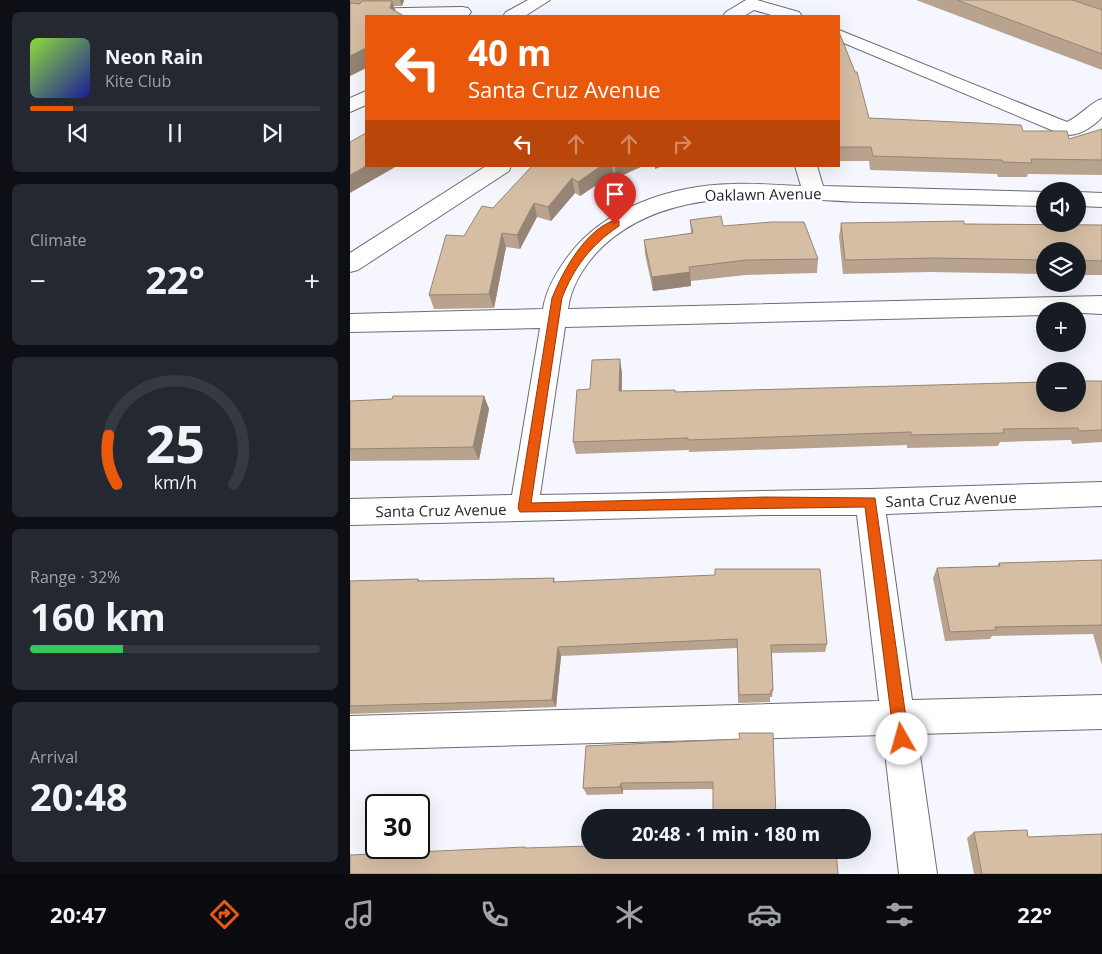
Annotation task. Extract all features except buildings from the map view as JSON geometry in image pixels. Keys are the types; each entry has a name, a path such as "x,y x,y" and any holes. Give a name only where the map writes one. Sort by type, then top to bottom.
{"street":[{"path":"514,15 541,0"},
{"path":"734,15 751,7 788,15"},
{"path":"350,14 463,10"},
{"path":"840,35 1068,130 1088,120 1102,105"},
{"path":"350,106 365,98"},
{"path":"350,264 499,167"},
{"path":"806,167 814,192"},
{"name":"Oaklawn Avenue","path":"524,508 557,298 566,275 580,254 599,235 615,224 642,210 670,201 700,194 731,191 1036,199"},
{"path":"1086,200 1102,200"},
{"path":"350,322 1102,305"},
{"name":"Santa Cruz Avenue","path":"350,512 765,502 870,502 1102,494"},
{"path":"870,502 918,874"},
{"path":"350,733 899,720 1102,712"}],"route":[{"path":"615,224 599,235 580,254 566,275 557,298 524,508 765,502 870,502 902,739"}]}
